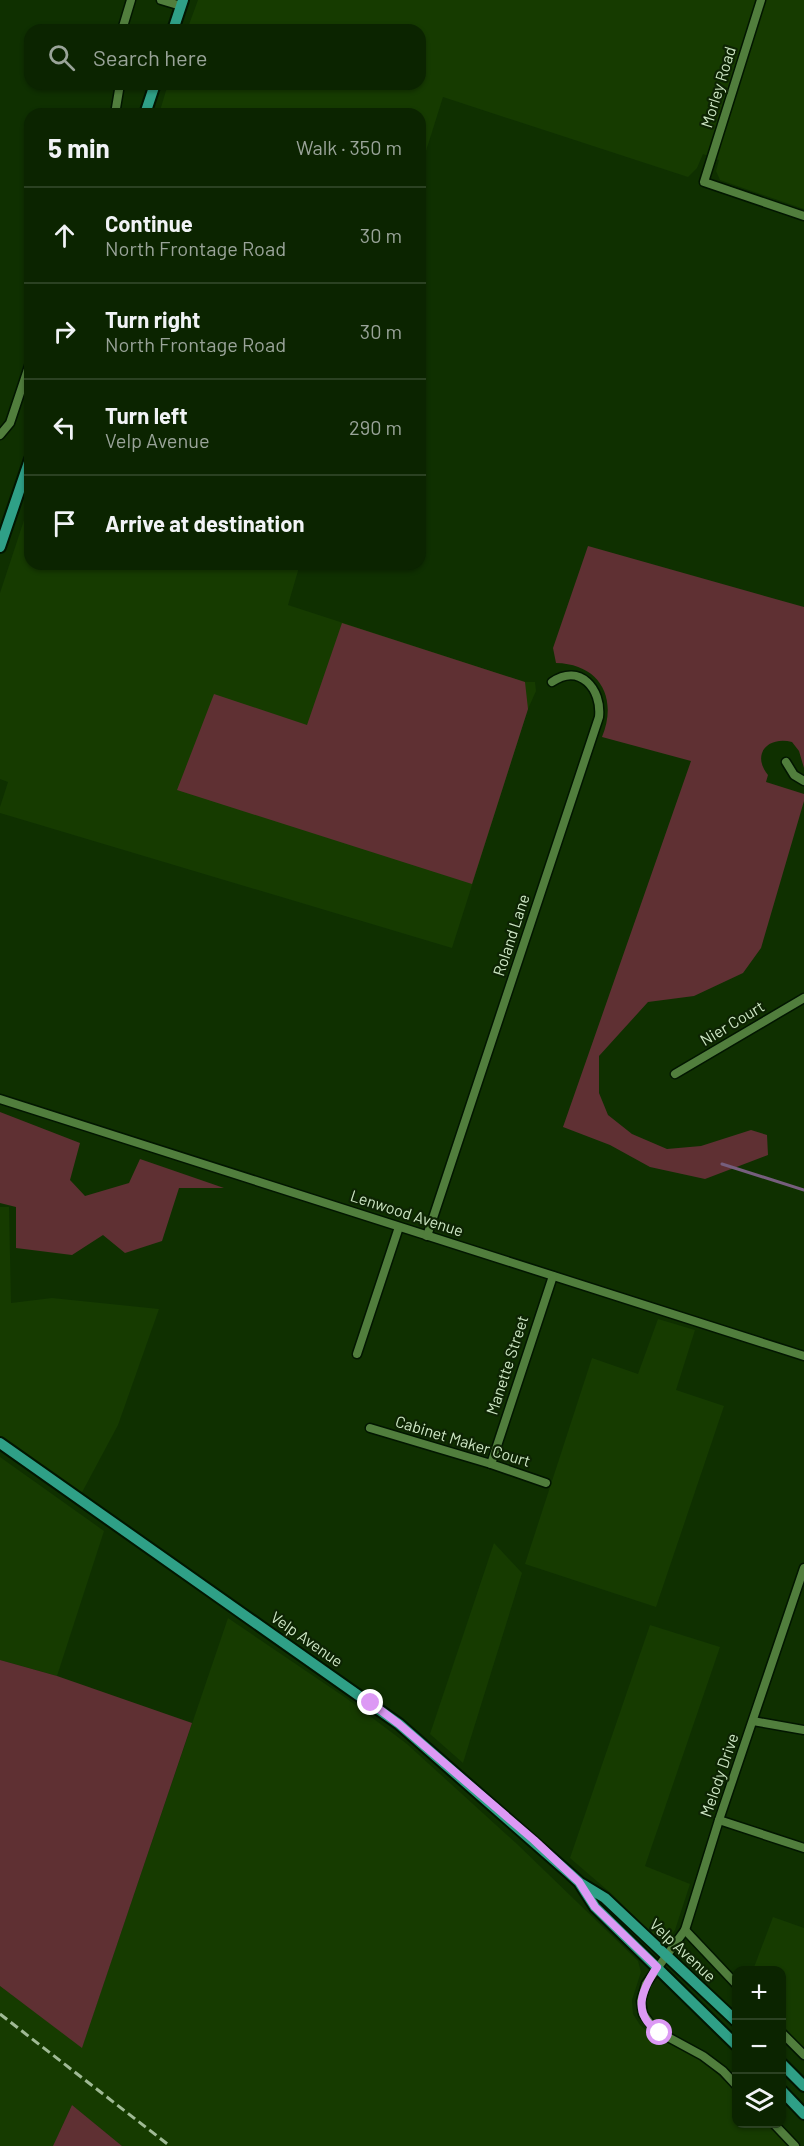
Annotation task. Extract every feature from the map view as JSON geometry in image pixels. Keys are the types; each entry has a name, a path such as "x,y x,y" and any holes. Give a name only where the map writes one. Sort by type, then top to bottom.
{"main road":[{"path":"175,24 182,3"},
{"path":"147,108 153,90"},
{"path":"0,547 24,478"},
{"name":"Velp Avenue","path":"0,1443 399,1724 534,1840 579,1882 604,1897 735,2020"},
{"name":"Velp Avenue","path":"579,1882 595,1907 732,2041"},
{"path":"786,2068 804,2086"},
{"path":"786,2095 804,2114"}],"street":[{"path":"124,24 131,0"},
{"path":"161,0 182,3"},
{"name":"Morley Road","path":"761,0 704,182 804,216"},
{"path":"116,108 119,90"},
{"path":"0,435 10,423 24,381"},
{"path":"0,514 12,517"},
{"name":"Roland Lane","path":"427,1236 599,717 600,706 596,692 585,680 565,676 552,682"},
{"path":"786,762 794,776 804,781"},
{"name":"Nier Court","path":"675,1074 804,998"},
{"name":"Lenwood Avenue","path":"0,1099 804,1356"},
{"path":"357,1354 399,1227"},
{"name":"Manette Street","path":"490,1464 553,1276"},
{"name":"Cabinet Maker Court","path":"370,1428 546,1483"},
{"name":"Melody Drive","path":"732,2081 708,2059 660,2033 650,2025 641,2006 646,1984 685,1929 719,1820 804,1568"},
{"path":"753,1721 804,1730"},
{"path":"719,1820 804,1848"},
{"path":"685,1929 732,1980"},
{"path":"786,2037 804,2055"},
{"path":"778,2128 795,2146"}],"shaded area":[{"path":"198,0 804,0 804,209 720,180 716,171 719,160 703,154 697,168 688,177 443,97 426,151 426,108 161,108 166,90 426,90 426,24 189,24"},
{"path":"24,520 24,570 298,570 288,605 525,682 535,682 536,691 528,709 452,948 0,813 8,782 0,779 0,593"},
{"path":"588,546 804,607 804,768 799,751 792,742 769,744 761,760 768,775 766,782 804,794 804,801 761,948 743,973 694,996 648,1002 599,1056 599,1093 608,1115 632,1134 667,1149 701,1146 751,1130 767,1135 768,1155 705,1179 650,1167 610,1145 563,1127 691,761 602,737 608,709 601,686 584,670 556,663 553,648"},
{"path":"342,623 525,682 528,709 472,884 177,790 214,694 307,725"},
{"path":"0,1112 80,1143 70,1180 85,1196 129,1183 140,1159 224,1188 179,1188 162,1241 125,1253 103,1235 72,1255 16,1248 16,1207 0,1203"},
{"path":"0,1207 9,1207 11,1303 52,1298 159,1309 118,1425 79,1498 0,1443"},
{"path":"658,1319 695,1330 676,1390 724,1406 656,1607 525,1564 592,1358 638,1374"},
{"path":"0,1457 104,1531 57,1676 0,1660"},
{"path":"494,1543 522,1573 463,1763 430,1734"},
{"path":"228,1618 346,1698 407,1744 517,1844 638,1961 641,1972 632,2000 633,2014 650,2034 703,2061 732,2087 732,2128 772,2128 790,2146 122,2146 72,2105 53,2146 0,2146 0,1986 82,2047"},
{"path":"650,1625 720,1647 645,1866 690,1884 675,1930 669,1936 662,1938 653,1935 613,1895 570,1858"},
{"path":"0,1660 57,1676 192,1723 82,2048 0,1986"},
{"path":"773,1917 804,1928 804,2050 786,2033 786,1966 755,1966"},
{"path":"72,2105 122,2146 53,2146"}],"waterway":[{"path":"722,1164 804,1190"}],"railway":[{"path":"0,2014 170,2146"}],"route":[{"path":"371,1703 399,1724 534,1840 579,1882 595,1907 657,1967 646,1984 641,2006 650,2025 660,2033"}]}
